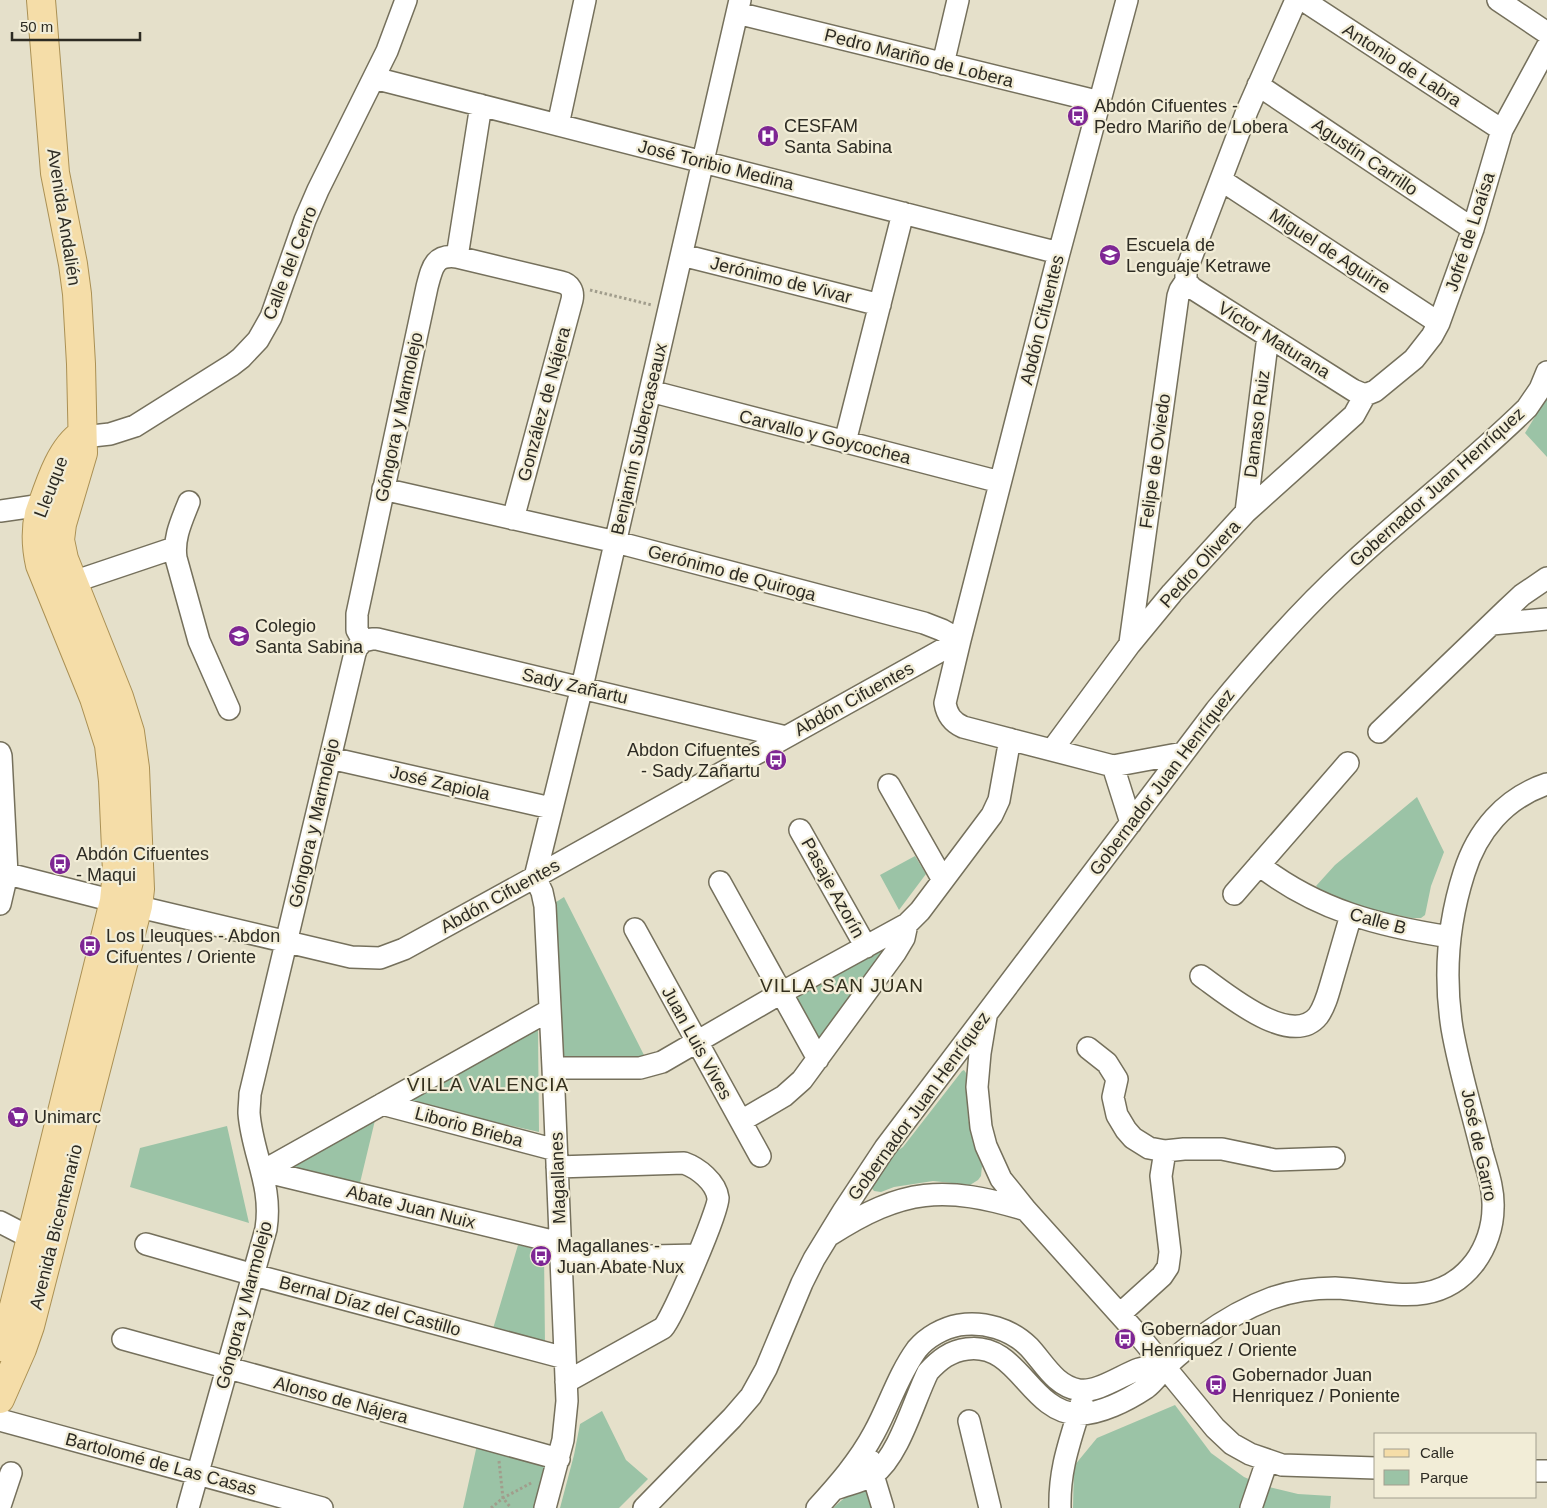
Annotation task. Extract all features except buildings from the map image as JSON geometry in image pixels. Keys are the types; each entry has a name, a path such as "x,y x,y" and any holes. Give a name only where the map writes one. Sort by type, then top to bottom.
{"main road":[{"name":"Avenida Andalién","path":"41,0 54,173 68,235 77,294 82,364 82,434"},
{"name":"Lleuque","path":"82,434 73,441 63,454 36,524 36,544 38,554 94,698 120,742"},
{"name":"Lleuque","path":"82,434 82,460 65,512 60,540 64,558 73,582 120,697 120,742 113,781 117,872 126,904"},
{"name":"Avenida Bicentenario","path":"0,1399 22,1349 42,1240 126,904"},
{"name":"Avenida Bicentenario","path":"0,1347 14,1306 42,1240"}],"street":[{"name":"Calle del Cerro","path":"82,434 92,436 110,434 135,426 232,365 258,340 271,317 302,228 318,190 387,51 406,0"},
{"path":"558,125 585,0"},
{"path":"943,64 958,0"},
{"name":"Abdón Cifuentes","path":"1127,0 1000,482 946,703 952,721 963,727 1113,766 1183,753"},
{"name":"Felipe de Oviedo","path":"1130,644 1178,296 1186,281 1186,271 1258,85 1296,0"},
{"name":"Antonio de Labra","path":"1302,0 1502,130"},
{"path":"1498,0 1547,33"},
{"name":"Pedro Mariño de Lobera","path":"739,7 943,64 1100,102"},
{"name":"Benjamín Subercaseaux","path":"534,877 582,687 739,7"},
{"name":"Jofré de Loaísa","path":"1364,394 1375,391 1414,359 1432,336 1439,323 1473,228 1502,130 1547,47"},
{"name":"José Toribio Medina","path":"374,78 1059,253"},
{"name":"Agustín Carrillo","path":"1258,85 1473,228"},
{"name":"Góngora y Marmolejo","path":"188,1508 268,1220 268,1201 251,1127 249,1112 250,1094 355,653 364,641 357,630 357,614 427,287 433,267 449,258 481,105"},
{"name":"Miguel de Aguirre","path":"1221,180 1439,323"},
{"path":"845,442 903,213"},
{"name":"Jerónimo de Vivar","path":"682,255 880,305"},
{"path":"449,258 561,282 571,288"},
{"name":"Víctor Maturana","path":"1186,281 1192,288 1353,390 1364,394"},
{"name":"González de Nájera","path":"513,519 572,300 571,288"},
{"name":"Damaso Ruiz","path":"1246,512 1268,336"},
{"name":"Gobernador Juan Henríquez","path":"644,1508 732,1418 750,1396 766,1369 802,1283 827,1237 885,1148 1222,703 1284,631 1347,568 1527,408 1540,389 1547,372"},
{"name":"Carvallo y Goycochea","path":"650,392 1000,482"},
{"name":"Pedro Olivera","path":"1052,750 1130,644 1172,593 1246,512 1347,422 1359,408 1364,394"},
{"name":"Gerónimo de Quiroga","path":"383,488 616,542 924,624 942,630 960,640"},
{"path":"189,502 174,548 199,641 229,709"},
{"path":"0,510 42,505"},
{"path":"73,582 174,548"},
{"path":"1378,732 1522,595 1547,578"},
{"path":"1492,624 1547,619"},
{"name":"Sady Zañartu","path":"364,641 372,638 377,639 786,737"},
{"name":"Abdón Cifuentes","path":"4,873 351,957 380,958 404,948 534,877 960,640"},
{"path":"553,1068 640,1068 662,1062 908,924 996,808 1010,739"},
{"path":"0,753 2,756 4,873 0,904"},
{"name":"José Zapiola","path":"330,758 551,808"},
{"path":"1234,894 1348,763"},
{"path":"1113,766 1130,823"},
{"name":"José de Garro","path":"1078,1414 1101,1411 1145,1388 1166,1367 1220,1324 1274,1297 1313,1289 1334,1288 1394,1295 1421,1294 1440,1289 1457,1280 1476,1260 1490,1232 1494,1206 1491,1186 1452,1028 1448,981 1450,936 1461,882 1471,853 1479,838 1488,824 1506,805 1529,791 1547,784"},
{"path":"889,785 943,880"},
{"name":"Pasaje Azorín","path":"800,830 866,947"},
{"name":"Calle B","path":"1259,865 1282,882 1309,898 1351,915 1392,926 1450,936"},
{"name":"Magallanes","path":"534,877 542,892 545,906 566,1382 566,1420 557,1465 545,1508"},
{"path":"720,882 818,1059"},
{"path":"1201,976 1235,1001 1263,1017 1290,1026 1299,1027 1306,1025 1322,1009 1351,915"},
{"path":"741,1121 792,1090 802,1080 895,954 904,938 908,924"},
{"name":"Juan Luis Vives","path":"634,930 760,1156"},
{"path":"262,1171 550,1010"},
{"path":"987,1012 980,1053 977,1087 981,1127 986,1146 1001,1179 1026,1210 1120,1314 1223,1436 1241,1449 1267,1461 1282,1465 1374,1468"},
{"path":"1088,1048 1104,1059 1117,1079 1113,1097 1117,1115 1126,1130 1142,1144 1165,1151 1203,1148 1222,1149 1275,1160 1334,1158"},
{"name":"Liborio Brieba","path":"382,1104 557,1158 684,1163 702,1172 714,1188 718,1198 716,1209 698,1255"},
{"path":"1120,1314 1162,1276 1168,1267 1170,1252 1161,1176 1165,1151"},
{"name":"Abate Juan Nuix","path":"262,1171 561,1251 698,1255"},
{"name":"Gobernador Juan Henríquez","path":"827,1237 880,1207 913,1197 931,1194 967,1195 1026,1210"},
{"path":"0,1222 42,1240"},
{"name":"Bernal Díaz del Castillo","path":"146,1244 254,1275 565,1358"},
{"path":"566,1382 663,1328 671,1318 698,1255"},
{"path":"817,1508 849,1472 874,1433 904,1369 919,1347 940,1332 958,1325 980,1324 1006,1331 1028,1346 1060,1382 1073,1389 1085,1391 1142,1368 1166,1367"},
{"name":"Alonso de Nájera","path":"123,1339 496,1442 557,1465"},
{"path":"834,1489 873,1475 880,1469 896,1445 928,1372 944,1357 958,1351 973,1348 999,1355 1015,1368 1051,1405 1069,1413 1078,1414"},
{"path":"1060,1508 1061,1476 1064,1460 1085,1391"},
{"name":"Bartolomé de Las Casas","path":"0,1420 322,1508"},
{"path":"969,1421 990,1508"},
{"path":"874,1433 871,1454 873,1475 883,1508"},
{"path":"1251,1508 1267,1461"},
{"path":"1,1502 11,1473"}],"path":[{"path":"571,288 582,288 669,309"},
{"path":"496,1442 503,1498 511,1508"},
{"path":"491,1508 503,1498 557,1465"}],"green space":[{"path":"1547,397 1547,457 1525,433"},
{"path":"1417,797 1444,852 1431,886 1425,915 1421,918 1412,918 1335,903 1316,886 1335,865"},
{"path":"915,856 926,874 899,910 880,875"},
{"path":"564,897 646,1059 570,1061 559,1051 553,904"},
{"path":"885,947 887,951 820,1045 793,996"},
{"path":"538,1030 539,1132 397,1100"},
{"path":"964,1070 966,1073 968,1118 973,1141 982,1166 981,1176 970,1185 933,1181 894,1187 881,1192 874,1191 871,1187 888,1157 903,1147"},
{"path":"377,1112 359,1187 278,1169"},
{"path":"227,1126 249,1223 130,1187 140,1148"},
{"path":"518,1245 544,1251 545,1346 492,1332"},
{"path":"1175,1405 1211,1453 1244,1477 1265,1486 1298,1494 1331,1496 1330,1508 1073,1508 1074,1466 1097,1438"},
{"path":"602,1411 626,1460 648,1479 619,1508 560,1508 580,1424"},
{"path":"477,1445 548,1466 537,1508 463,1508"},
{"path":"868,1490 876,1508 833,1508 850,1493"}],"place":[{"name":"Abdón Cifuentes - Pedro Mariño de Lobera","path":"1078,116"},
{"name":"CESFAM Santa Sabina","path":"768,136"},
{"name":"Escuela de Lenguaje Ketrawe","path":"1110,255"},
{"name":"Colegio Santa Sabina","path":"239,636"},
{"name":"Abdon Cifuentes - Sady Zañartu","path":"776,760"},
{"name":"Abdón Cifuentes - Maqui","path":"60,864"},
{"name":"Los Lleuques - Abdon Cifuentes / Oriente","path":"90,946"},
{"name":"Unimarc","path":"18,1117"},
{"name":"Magallanes - Juan Abate Nux","path":"541,1256"},
{"name":"Gobernador Juan Henriquez / Oriente","path":"1125,1339"},
{"name":"Gobernador Juan Henriquez / Poniente","path":"1216,1385"}],"district":[{"name":"VILLA SAN JUAN","path":"842,985"},
{"name":"VILLA VALENCIA","path":"488,1084"}]}
